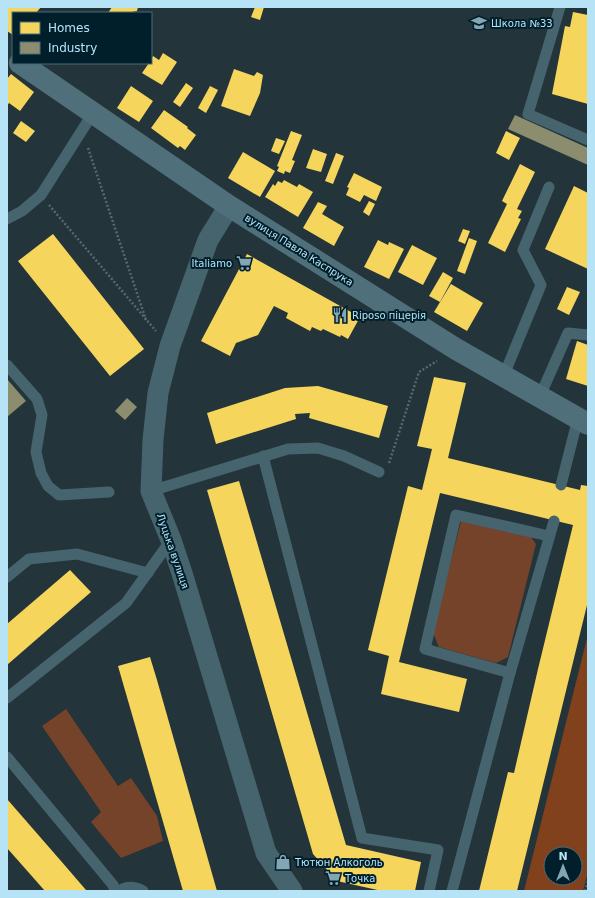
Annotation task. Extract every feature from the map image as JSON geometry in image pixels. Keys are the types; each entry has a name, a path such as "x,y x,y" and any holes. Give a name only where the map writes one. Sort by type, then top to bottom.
{"street":[{"name":"вулиця Павла Каспрука","path":"21,64 87,122 229,206 456,349 583,421"},
{"name":"Луцька вулиця","path":"229,206 208,240 170,346 158,393 153,440 151,491 171,540 266,852 292,891"}],"lane":[{"path":"560,7 528,114 586,136"},
{"path":"7,219 22,211 41,195 87,122"},
{"path":"504,375 541,286 523,250 549,187"},
{"path":"540,396 568,333 588,335"},
{"path":"7,365 37,399 42,415 36,452 41,473 48,486 59,495 109,492"},
{"path":"561,485 583,421"},
{"path":"151,491 288,449 318,448 344,456 379,472"},
{"path":"263,456 362,838 438,850 429,891"},
{"path":"510,673 425,649 456,516 549,536"},
{"path":"452,891 510,673 554,521"},
{"path":"7,698 126,603 171,540"},
{"path":"7,577 29,559 77,554 148,573"},
{"path":"7,757 108,879 116,891"},
{"path":"119,891 123,888 134,887 143,891"}],"path":[{"path":"87,122 146,320"},
{"path":"41,195 146,320 170,346"},
{"path":"379,472 386,474 419,372 456,349"},
{"path":"585,891 588,881"}],"shaded area":[{"path":"461,521 531,537 536,544 508,657 496,663 439,647 433,633"},
{"path":"588,634 588,872 583,891 524,891"},
{"path":"66,709 118,786 131,778 157,816 163,841 121,858 91,822 101,812 42,726"}],"building: Homes":[{"path":"7,7 41,7 37,12 12,12 12,34 7,31"},
{"path":"112,7 138,7 137,11 132,12 109,12"},
{"path":"255,7 264,7 260,20 251,17"},
{"path":"573,12 588,15 588,104 552,94 565,26 570,27"},
{"path":"163,53 177,62 162,85 142,73 148,64 152,64 153,56 159,60"},
{"path":"234,69 254,76 257,72 263,75 260,93 250,116 221,106"},
{"path":"11,74 34,92 20,111 9,103 7,106 7,79"},
{"path":"186,83 193,88 180,107 173,102"},
{"path":"131,86 153,101 139,122 117,108"},
{"path":"210,86 218,90 206,113 198,108"},
{"path":"164,110 188,127 187,128 196,135 185,150 180,146 178,148 151,128"},
{"path":"21,121 35,131 26,142 13,133"},
{"path":"291,131 302,135 292,160 295,161 290,173 285,171 284,174 277,171 279,167 277,166"},
{"path":"506,131 520,138 509,160 496,153"},
{"path":"276,138 285,141 279,154 271,151"},
{"path":"313,149 327,154 321,172 306,168"},
{"path":"243,152 275,171 260,197 228,178"},
{"path":"336,153 344,156 333,184 325,181"},
{"path":"520,164 535,172 517,209 522,211 518,218 521,219 505,252 488,243 507,204 502,201"},
{"path":"354,173 382,187 376,201 364,195 360,202 346,195 349,188 347,187"},
{"path":"284,180 297,187 299,184 313,192 298,217 265,197 273,184 275,186 278,181 282,183"},
{"path":"574,186 588,193 588,269 545,249"},
{"path":"369,201 375,204 369,216 363,212"},
{"path":"318,202 327,206 322,214 344,227 334,246 303,228"},
{"path":"463,229 470,231 465,244 458,241"},
{"path":"53,234 144,349 110,376 18,261"},
{"path":"469,238 477,241 465,274 457,271"},
{"path":"378,240 388,245 389,242 404,249 389,279 364,267"},
{"path":"412,245 437,258 423,285 398,272"},
{"path":"247,254 360,317 348,339 323,329 321,331 312,327 310,331 286,318 288,313 274,306 258,335 236,343 230,356 201,341"},
{"path":"443,272 453,278 440,302 429,296"},
{"path":"451,284 483,303 467,331 434,312"},
{"path":"567,287 580,292 569,315 557,309"},
{"path":"577,341 588,345 588,386 566,379"},
{"path":"434,377 466,383 448,458 580,490 581,485 588,486 588,601 517,891 479,891 508,772 514,773 573,525 440,493 399,662 467,679 459,712 381,694 389,656 368,650 408,486 422,490 432,449 417,446"},
{"path":"318,386 388,406 379,438 309,418 310,413 295,414 296,419 216,444 207,413 285,388"},
{"path":"239,481 346,845 421,862 415,891 382,891 337,881 313,854 207,490"},
{"path":"70,570 91,592 7,665 7,624"},
{"path":"150,657 217,891 183,891 118,666"},
{"path":"7,799 86,890 85,891 45,891 7,848"}],"building: Industry":[{"path":"515,115 588,148 588,165 508,129"},
{"path":"7,379 26,401 7,417"},
{"path":"127,398 137,407 125,420 115,411"}],"place":[{"name":"Школа №33","path":"479,23"},
{"name":"Italiamo","path":"244,263"},
{"name":"Riposo піцерія","path":"340,315"},
{"name":"Тютюн Алкоголь","path":"283,862"},
{"name":"Точка","path":"333,878"}]}
